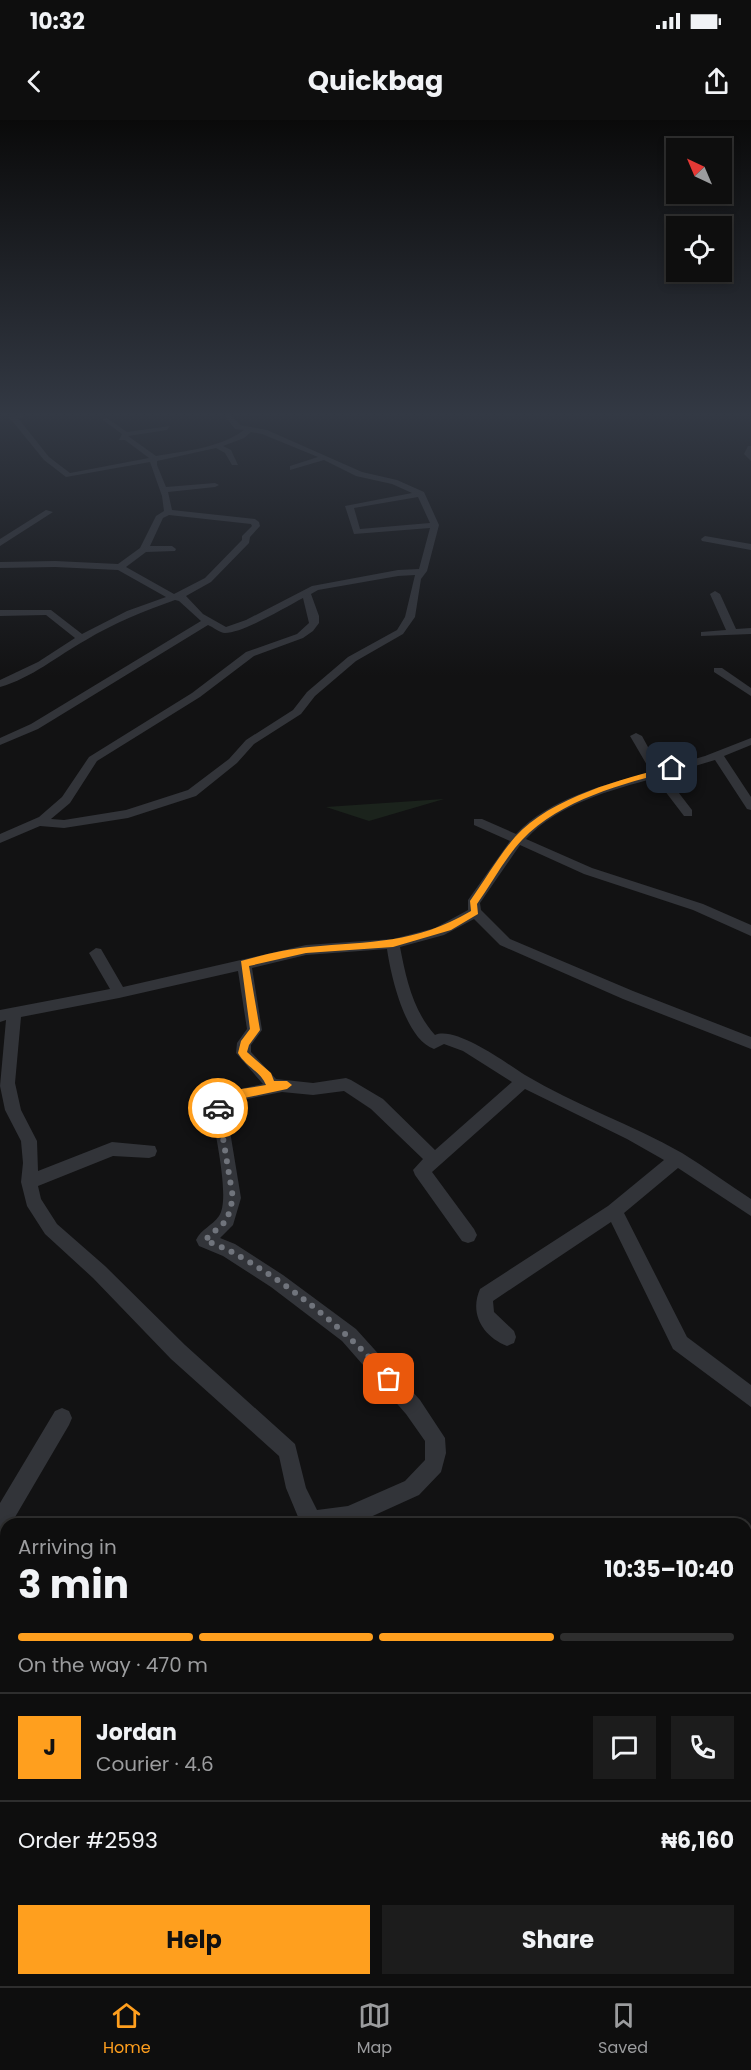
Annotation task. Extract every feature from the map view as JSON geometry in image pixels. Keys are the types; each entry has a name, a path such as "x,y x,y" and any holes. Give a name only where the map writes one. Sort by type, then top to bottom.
{"street":[{"path":"166,502 168,513"},
{"path":"373,502 349,506 357,532 435,525"},
{"path":"35,822 64,824 128,814 192,794 233,761 255,737 297,712 311,694 352,659 400,632 410,617 417,579 423,572 435,525 425,502"},
{"path":"0,543 50,512"},
{"path":"0,684 42,664 81,638 130,613 208,580 245,543 246,536 255,526 255,522 168,513 160,516 144,549 120,567"},
{"path":"705,539 751,547"},
{"path":"144,549 172,549"},
{"path":"0,566 55,564 120,567 172,597 182,598 200,616 229,630 318,588 398,573 423,572"},
{"path":"0,839 43,820 66,800 93,759 196,695 250,654 300,636 310,628 314,623 314,616 306,593"},
{"path":"716,594 732,632"},
{"path":"289,602 305,608 314,616"},
{"path":"0,612 48,612 81,638"},
{"path":"0,742 35,728 86,694 209,620"},
{"path":"704,634 751,631"},
{"path":"718,670 751,693"},
{"path":"636,736 657,772 688,813"},
{"path":"751,741 718,754 621,782 559,808 535,823 518,839 473,903 475,912 505,942 628,995 751,1043"},
{"path":"718,754 751,806"},
{"path":"478,822 588,871 698,907 751,931"},
{"path":"308,1518 297,1483 289,1469 288,1451 178,1352 99,1272 51,1229 33,1201 29,1182 31,1163 29,1141 13,1110 7,1083 7,1015 119,993 306,950 393,944 439,932 475,912"},
{"path":"393,944 398,981 425,1035 434,1043 442,1038 468,1047 523,1081 594,1118 633,1134 749,1203"},
{"path":"96,952 119,993"},
{"path":"244,963 255,1030 244,1043 243,1053 247,1060 268,1076 271,1085 313,1089 346,1084 377,1104 435,1160"},
{"path":"468,1235 421,1170 523,1081"},
{"path":"287,1085 228,1097 218,1105 233,1198 227,1220 205,1240 229,1250 277,1281 349,1335 413,1407 435,1438 434,1465 412,1488 349,1516 338,1518"},
{"path":"29,1182 112,1149 149,1151"},
{"path":"507,1337 484,1315 482,1304 486,1295 614,1210 677,1159"},
{"path":"614,1210 680,1343 751,1397"},
{"path":"3,1518 62,1418"}],"shaded area":[{"path":"444,799 369,821 326,807"}],"way so far":[{"path":"218,1108 233,1198 227,1220 205,1240 229,1250 277,1281 349,1335 389,1379"}],"route":[{"path":"218,1108 220,1102 228,1097 287,1085 271,1085 268,1076 247,1060 243,1053 244,1043 255,1030 244,963 306,950 393,944 448,928 475,912 473,903 518,839 535,823 559,808 621,782 672,768"}]}
